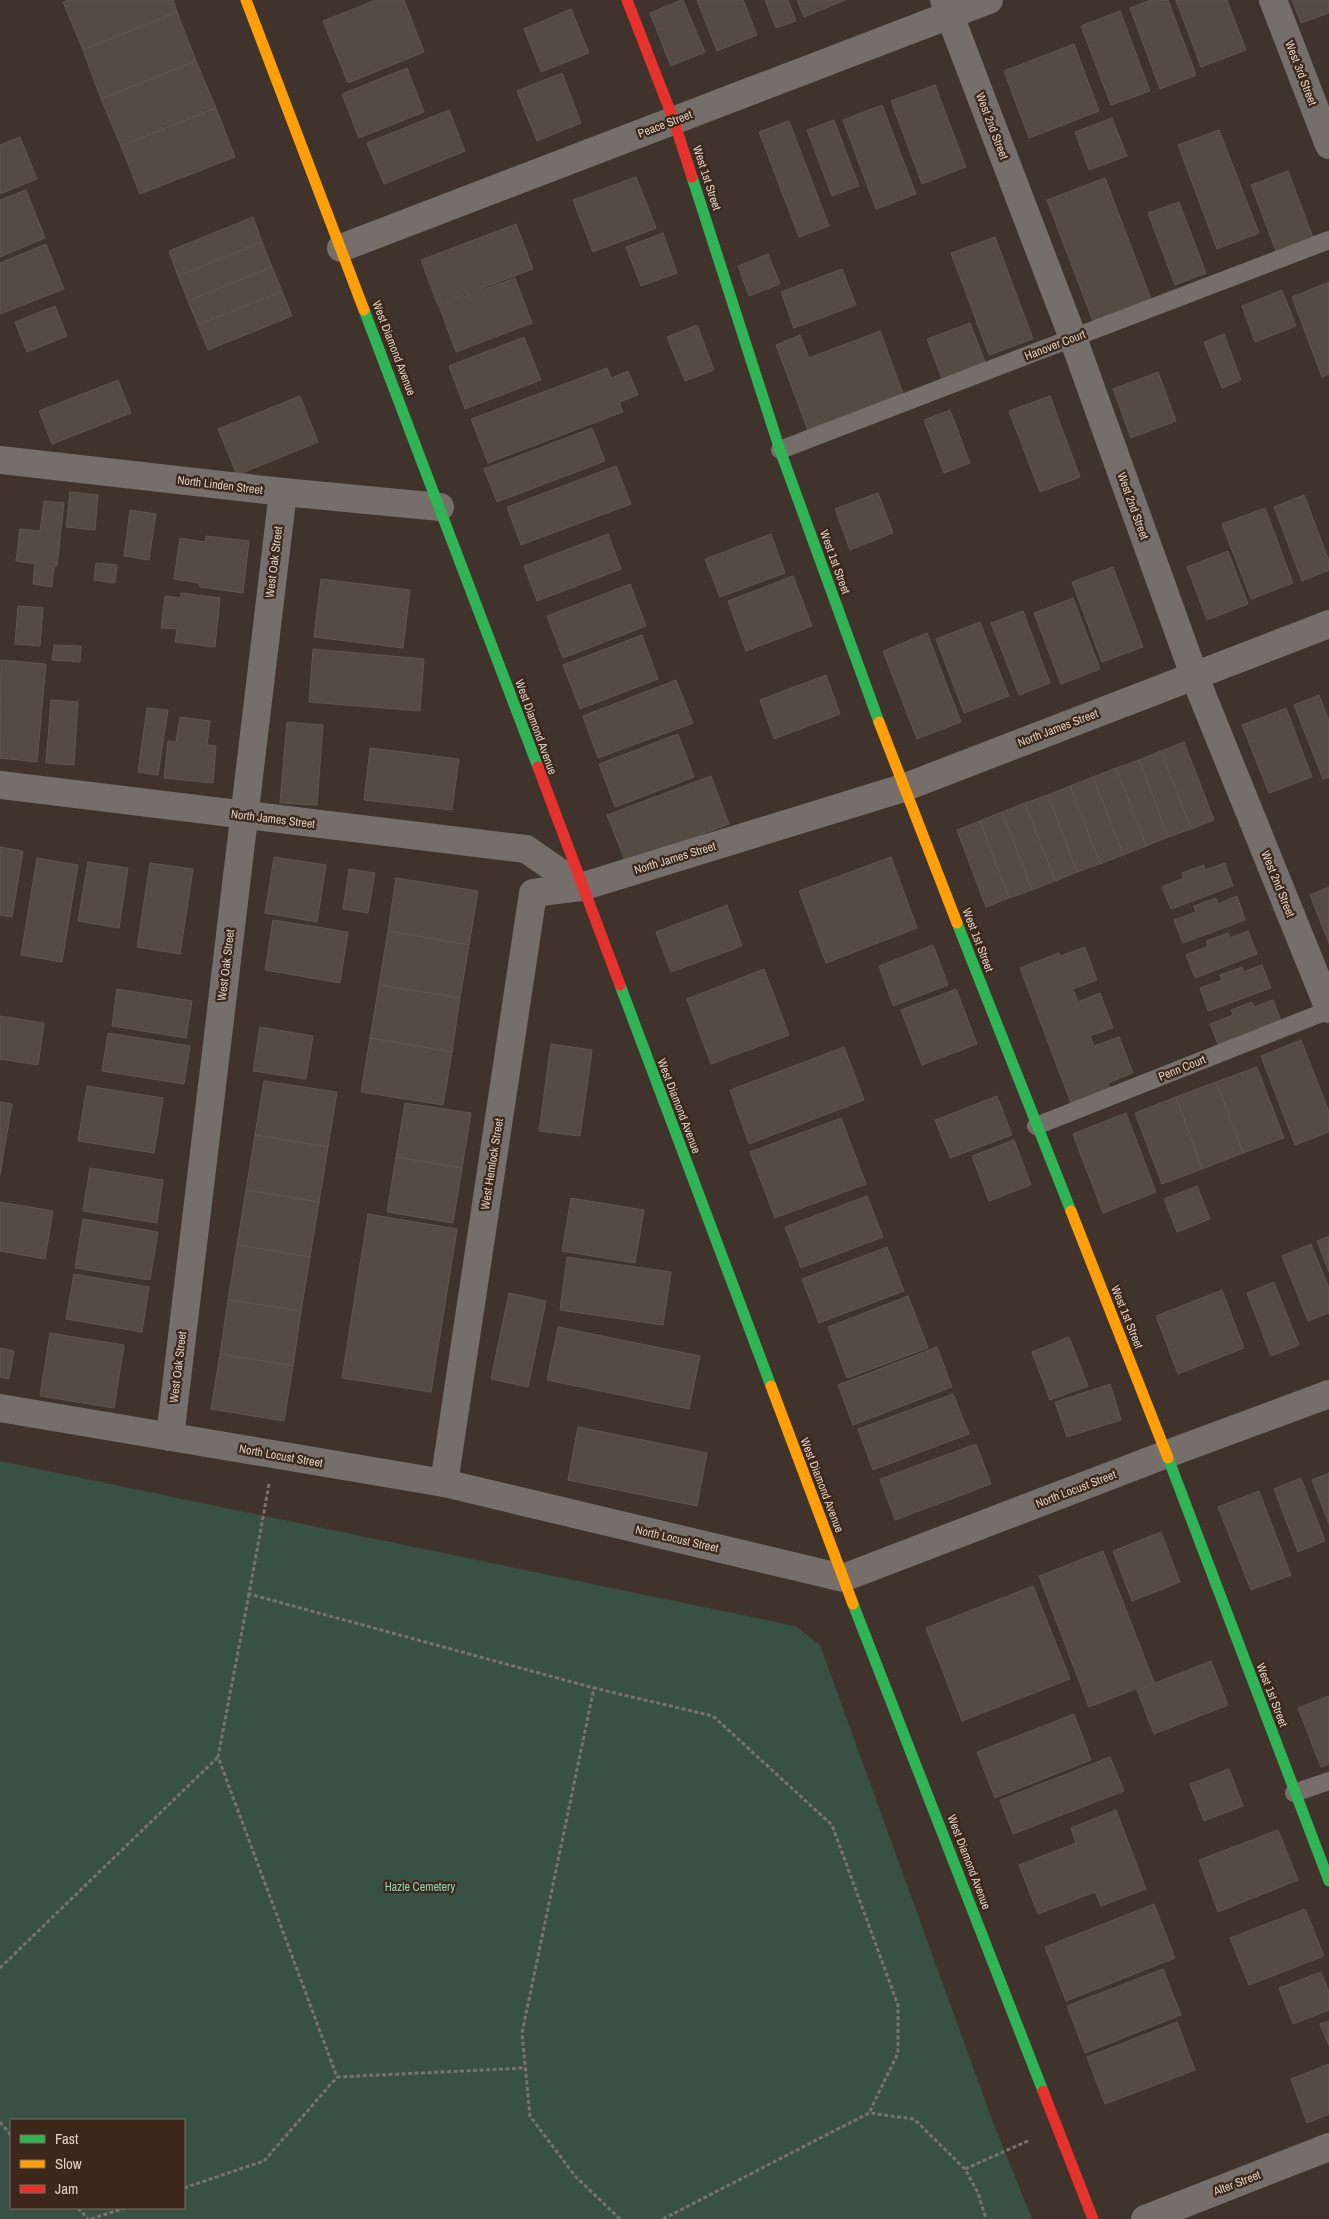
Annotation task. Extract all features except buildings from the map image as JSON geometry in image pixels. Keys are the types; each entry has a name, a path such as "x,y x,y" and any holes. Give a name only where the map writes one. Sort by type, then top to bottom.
{"street":[{"name":"West Diamond Avenue","path":"246,0 440,507 581,887 843,1578 1093,2219"},
{"name":"West 1st Street","path":"627,0 674,121 780,450 903,788 1167,1454 1294,1793 1329,1881"},
{"name":"Peace Street","path":"341,248 674,121 947,8 989,0"},
{"name":"West 3rd Street","path":"1274,0 1329,145"},
{"name":"West 2nd Street","path":"947,8 1073,338 1194,675 1329,1010"},
{"name":"North Linden Street","path":"1,463 440,507"},
{"name":"West Oak Street","path":"170,1437 283,492"},
{"name":"North James Street","path":"0,785 526,849 581,887 903,788 1329,624"},
{"name":"West Hemlock Street","path":"444,1483 533,893 581,887"},
{"name":"North Locust Street","path":"0,1408 444,1483 843,1578 1329,1394"},
{"name":"Alter Street","path":"1145,2219 1329,2147"}],"lane":[{"name":"Hanover Court","path":"780,450 1329,240"},
{"name":"Penn Court","path":"1036,1126 1329,1010"},
{"path":"1294,1793 1329,1781"}],"path":[{"path":"274,1455 218,1757 337,2077"},
{"path":"249,1594 594,1688 713,1716 832,1825 898,2006 898,2053 868,2113"},
{"path":"594,1688 522,2033 530,2116 575,2176 620,2219"},
{"path":"0,1968 218,1757"},
{"path":"185,2188 264,2161 337,2077 525,2068"},
{"path":"663,2219 868,2113 914,2119 965,2169 978,2193 986,2219"},
{"path":"0,2122 10,2134"},
{"path":"965,2169 1058,2128"},
{"path":"79,2209 90,2219 122,2209"}],"green space":[{"name":"Hazle Cemetery","path":"0,1461 795,1626 820,1645 994,2125 1032,2219 0,2219"}],"traffic: fast":[{"path":"692,177 780,450 879,722"},
{"path":"364,310 538,767"},
{"path":"957,923 1071,1211"},
{"path":"620,985 771,1386"},
{"path":"1168,1458 1329,1881"},
{"path":"853,1604 1043,2091"}],"traffic: slow":[{"path":"246,0 364,310"},
{"path":"879,722 957,923"},
{"path":"1071,1211 1168,1458"},
{"path":"771,1386 853,1604"}],"traffic: jam":[{"path":"627,0 674,121 692,177"},
{"path":"538,767 620,985"},
{"path":"1043,2091 1093,2219"}]}
